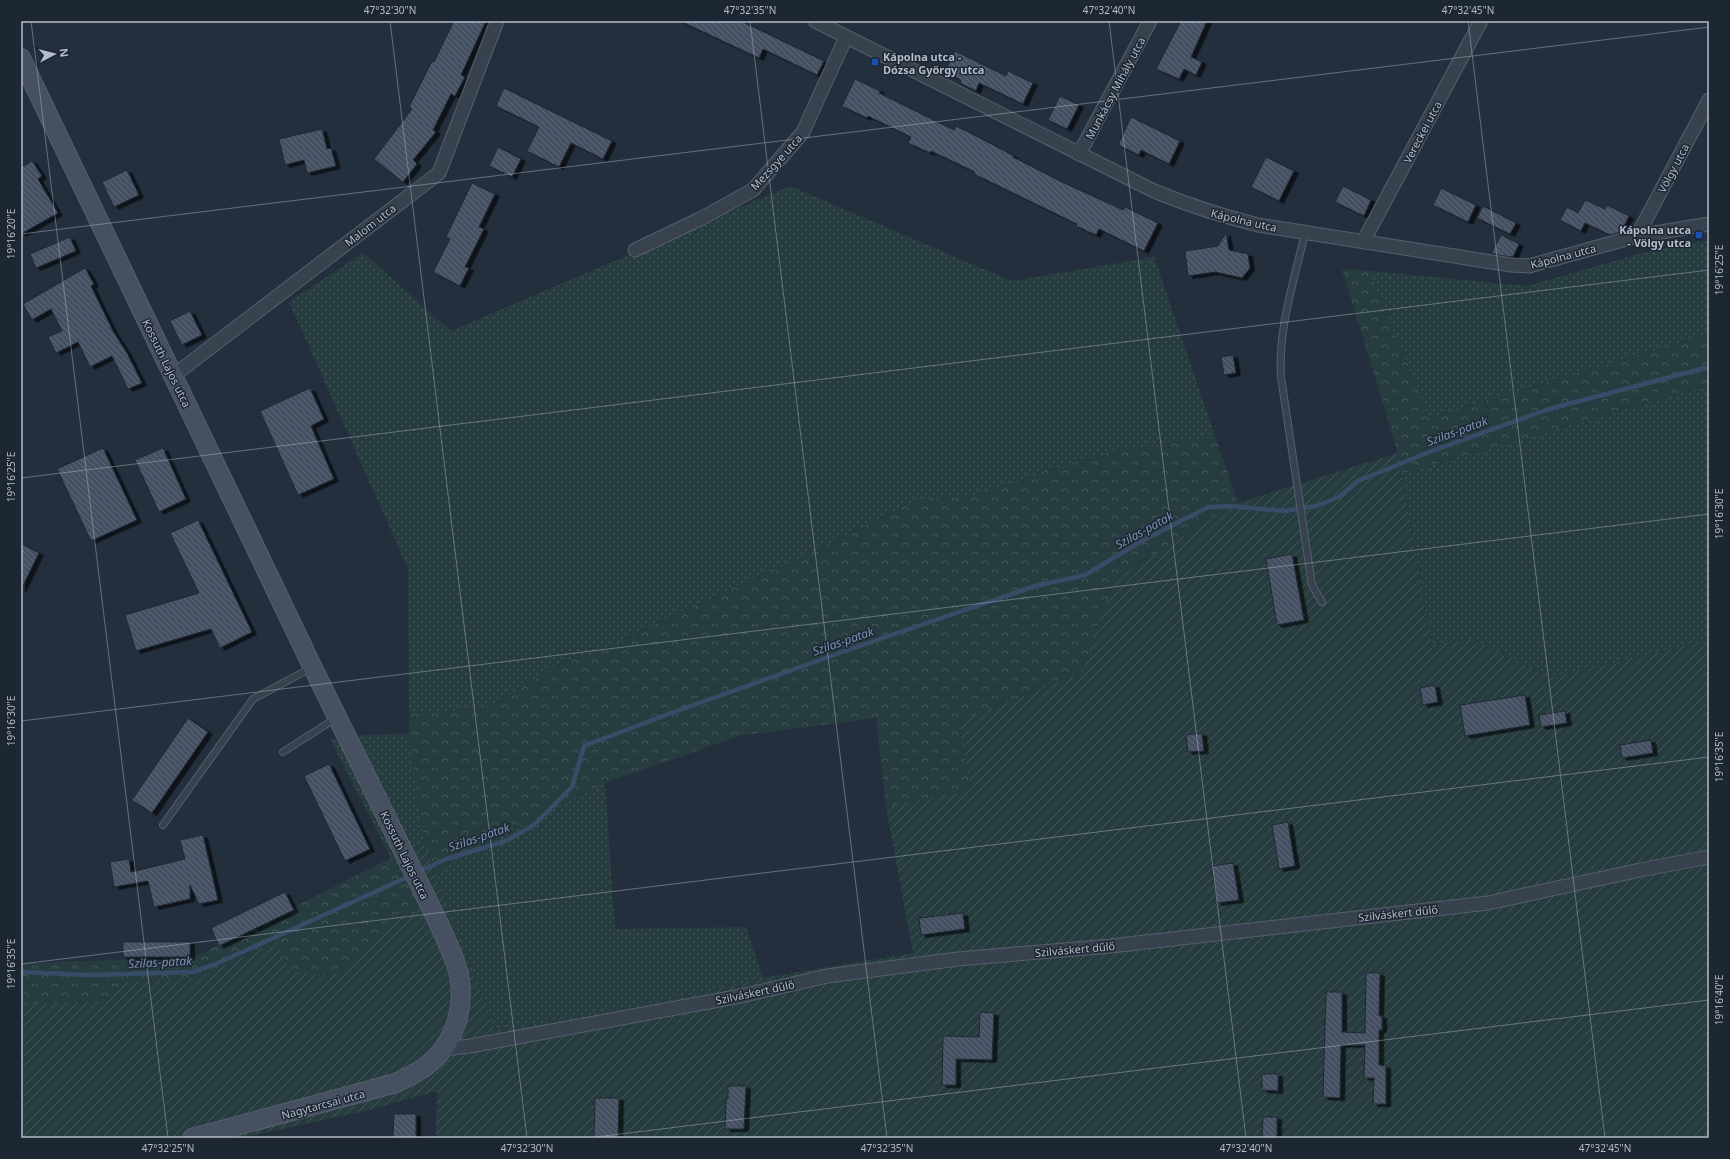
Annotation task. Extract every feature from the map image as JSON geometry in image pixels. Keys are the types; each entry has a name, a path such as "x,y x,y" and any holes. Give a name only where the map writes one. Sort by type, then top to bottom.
{"main road":[{"name":"Kossuth Lajos utca","path":"21,58 337,718 439,924 456,964 460,985 460,1006 457,1025 443,1049"},
{"name":"Nagytarcsai utca","path":"192,1138 216,1135 396,1084 425,1067 443,1049"}],"street":[{"name":"Malom utca","path":"173,376 438,173 497,21"},
{"name":"Kápolna utca","path":"815,21 1154,191 1194,207 1228,218 1305,233 1511,265 1529,266 1637,236 1709,224"},
{"name":"Munkácsy Mihály utca","path":"1079,154 1150,21"},
{"name":"Vereckei utca","path":"1363,242 1481,21"},
{"name":"Mezsgye utca","path":"635,250 700,219 753,190 803,132 846,37"},
{"name":"Völgy utca","path":"1637,236 1709,100"},
{"name":"Szilváskert dűlő","path":"443,1049 470,1046 741,996 827,976 958,959 1111,946 1488,903 1709,857"}],"lane":[{"path":"1305,233 1281,338 1280,357 1281,377 1312,585 1322,602"},
{"path":"163,825 253,699 313,668"},
{"path":"283,752 337,718"}],"green space":[{"path":"790,186 1011,281 1154,257 1215,436 1113,451 1048,470 979,494 914,501 801,557 642,630 601,653 564,660 526,685 485,708 409,713 408,568 289,302 363,253 451,331"},
{"path":"1709,240 1709,334 1429,417 1370,271 1527,286 1649,251"},
{"path":"1342,269 1370,271 1429,417 1709,334 1709,385 1402,474 1398,453"},
{"path":"1709,385 1709,640 1551,677 1473,639 1432,645 1402,474"},
{"path":"1215,436 1238,503 1118,576 1093,637 1082,673 959,721 971,790 886,807 876,718 739,736 605,783 553,808 435,872 424,844 409,734 409,713 485,708 526,685 564,660 601,653 642,630 801,557 914,501 979,494 1048,470 1113,451"},
{"path":"1398,453 1432,645 1473,639 1551,677 1709,640 1709,1138 436,1138 437,1091 373,1109 241,1138 21,1138 21,1003 107,1002 124,982 196,978 277,941 290,968 313,975 340,973 396,914 416,916 417,900 391,858 424,844 496,1030 634,1008 763,978 913,953 886,807 971,790 959,721 1082,673 1093,637 1118,576 1238,503"},
{"path":"409,734 424,844 391,858 330,739 365,735"},
{"path":"605,783 615,929 746,927 763,978 634,1008 496,1030 435,872 553,808"},
{"path":"391,858 417,900 416,916 396,914 340,973 313,975 289,968 277,941 196,978 124,982 107,1002 21,1003 21,963 193,958"}],"building":[{"path":"454,21 486,21 461,75 465,77 455,96 451,94 433,130 436,132 413,160 417,164 403,182 374,159 412,109 409,107 432,61 434,62"},
{"path":"680,21 741,21 824,61 817,75 763,49 759,58"},
{"path":"1181,21 1207,21 1191,57 1202,62 1196,75 1184,69 1179,79 1156,69"},
{"path":"955,51 1006,76 1008,71 1033,83 1023,104 979,83 976,91 960,83 961,80 945,72"},
{"path":"855,79 880,91 879,93 954,130 956,126 1062,182 1123,210 1125,207 1158,223 1144,251 1099,229 1096,235 1076,226 1077,224 974,174 975,172 931,151 930,153 908,143 911,137 868,116 867,118 842,106"},
{"path":"504,88 612,141 603,159 571,143 559,167 527,151 539,127 496,106"},
{"path":"1060,96 1079,105 1067,129 1048,120"},
{"path":"1131,117 1180,141 1169,164 1141,150 1139,155 1118,145"},
{"path":"322,129 327,149 331,148 336,166 307,173 304,160 285,165 279,139"},
{"path":"498,147 521,159 512,177 489,166"},
{"path":"1266,157 1294,171 1279,201 1251,187"},
{"path":"32,161 42,176 38,179 58,213 21,234 21,168"},
{"path":"127,170 139,195 114,207 102,182"},
{"path":"472,183 495,194 479,227 484,229 465,267 469,268 460,286 433,272 450,239 446,237"},
{"path":"1343,186 1371,200 1364,216 1335,202"},
{"path":"1441,188 1476,205 1468,222 1433,205"},
{"path":"1585,200 1605,209 1607,205 1629,216 1621,232 1610,235 1585,223 1581,231 1560,220 1567,207 1578,213"},
{"path":"1483,206 1516,223 1510,234 1477,218"},
{"path":"1226,233 1229,250 1248,254 1250,268 1242,278 1215,272 1188,276 1185,251 1218,246"},
{"path":"1501,235 1519,244 1513,257 1497,255 1492,252"},
{"path":"70,237 76,251 36,268 30,254"},
{"path":"85,268 94,284 91,286 113,331 127,353 142,383 128,389 112,356 90,367 78,342 56,353 48,337 62,331 51,309 32,320 23,304"},
{"path":"190,311 202,335 182,345 170,321"},
{"path":"1233,355 1236,373 1224,375 1221,357"},
{"path":"310,388 324,419 311,426 334,479 298,495 260,411"},
{"path":"103,448 137,520 91,541 57,469"},
{"path":"163,448 186,499 159,512 135,460"},
{"path":"198,520 252,632 220,648 211,629 136,651 125,615 199,593 170,533"},
{"path":"21,544 39,553 21,590"},
{"path":"1292,554 1304,620 1277,625 1266,559"},
{"path":"1435,685 1438,702 1423,705 1420,688"},
{"path":"1525,695 1530,725 1465,736 1460,705"},
{"path":"1565,711 1567,723 1541,727 1539,715"},
{"path":"188,718 208,732 152,813 132,800"},
{"path":"1202,733 1204,751 1188,752 1186,735"},
{"path":"1651,740 1653,753 1622,758 1620,745"},
{"path":"329,764 370,849 345,861 304,776"},
{"path":"1288,822 1295,866 1279,869 1272,825"},
{"path":"203,835 218,900 199,904 190,885 190,899 154,907 148,881 114,887 110,862 129,859 131,872 185,859 180,840"},
{"path":"1233,863 1239,900 1217,903 1212,866"},
{"path":"285,892 294,910 219,946 211,928"},
{"path":"963,913 965,929 921,935 919,918"},
{"path":"123,942 190,942 190,957 123,957"},
{"path":"1366,973 1380,973 1379,1016 1382,1016 1382,1030 1379,1030 1379,1065 1386,1066 1386,1104 1373,1104 1374,1078 1364,1078 1365,1045 1341,1045 1340,1098 1323,1097 1326,992 1342,992 1342,1032 1365,1033"},
{"path":"980,1012 994,1013 992,1060 956,1059 956,1085 942,1085 943,1036 979,1037"},
{"path":"1262,1074 1278,1074 1278,1091 1262,1090"},
{"path":"728,1086 746,1086 744,1129 725,1129"},
{"path":"595,1098 619,1098 618,1138 594,1138"},
{"path":"394,1114 416,1114 416,1138 393,1138"},
{"path":"1263,1117 1277,1117 1277,1138 1262,1138"}],"waterway":[{"name":"Szilas-patak","path":"418,872 446,859 506,841 534,825 572,787 584,746 671,713 845,651 1035,586 1085,575 1142,541 1208,507 1230,506 1284,511 1316,506 1339,497 1358,481 1429,452 1549,409 1709,367"},
{"name":"Szilas-patak","path":"21,972 89,975 193,972 216,964 412,875"}],"place":[{"name":"Kápolna utca - Dózsa György utca","path":"875,62"},
{"name":"Kápolna utca - Völgy utca","path":"1699,235"}]}
